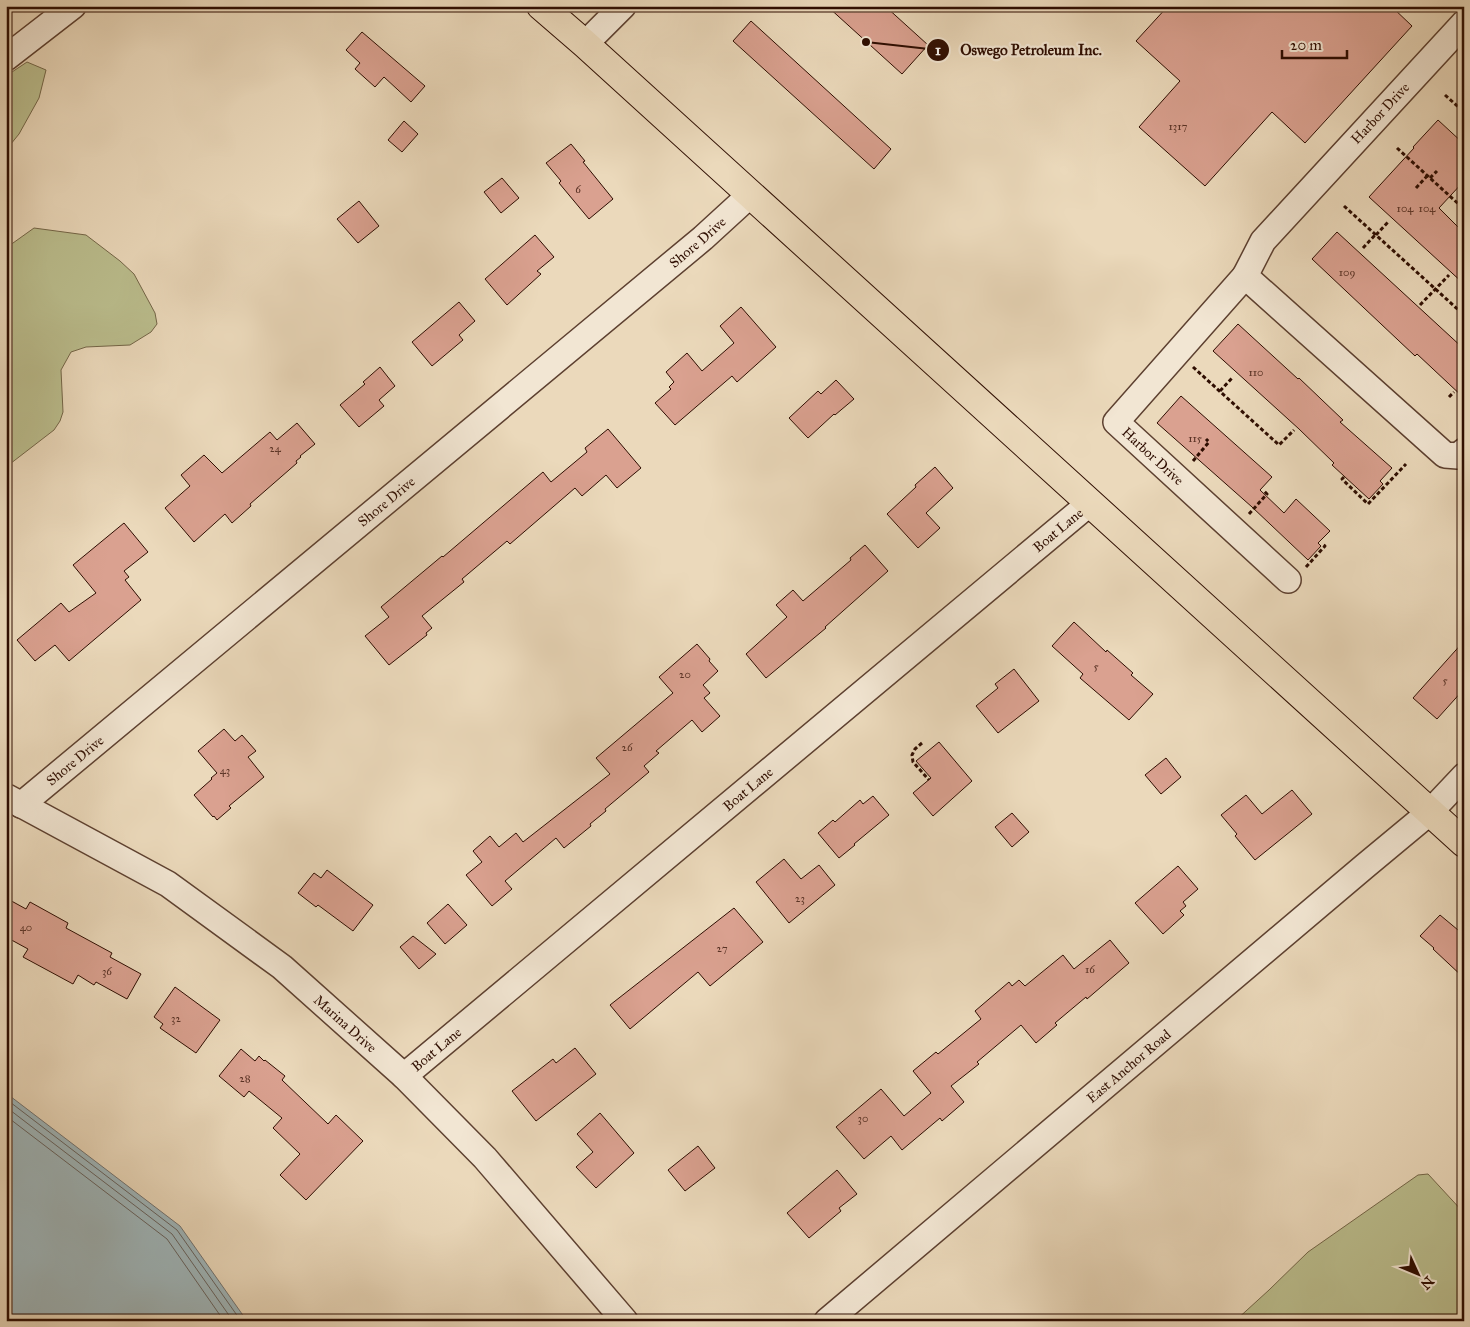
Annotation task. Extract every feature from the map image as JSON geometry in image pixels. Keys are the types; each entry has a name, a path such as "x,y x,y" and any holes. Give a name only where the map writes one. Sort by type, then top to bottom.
{"main road":[{"path":"541,6 1464,843"}],"street":[{"path":"6,58 73,6"},
{"path":"585,44 623,6"},
{"name":"Harbor Drive","path":"1296,575 1116,422 1245,276 1263,241 1464,23"},
{"name":"Shore Drive","path":"14,801 687,251 750,195"},
{"path":"1245,276 1445,455 1458,456 1464,451"},
{"name":"Boat Lane","path":"404,1076 1090,504"},
{"name":"East Anchor Road","path":"827,1321 1430,812 1464,776"},
{"name":"Marina Drive","path":"14,801 168,884 282,968 404,1076 486,1158 625,1321"}],"path":[{"path":"1445,95 1464,112"},
{"path":"1397,148 1464,209"},
{"path":"1416,188 1437,171"},
{"path":"1344,206 1464,314"},
{"path":"1363,248 1389,221"},
{"path":"1420,304 1449,275"},
{"path":"1189,363 1279,445 1294,430"},
{"path":"1220,392 1233,377"},
{"path":"1449,397 1454,392"},
{"path":"1189,466 1209,442 1206,439"},
{"path":"1344,477 1342,479 1356,490 1368,504 1406,464"},
{"path":"1246,517 1267,494 1264,491"},
{"path":"1296,575 1325,546 1322,544"},
{"path":"922,743 915,749 912,755 914,762 929,780"}],"green space":[{"path":"27,62 46,70 39,98 19,134 6,150 6,76"},
{"path":"34,228 86,235 120,261 134,274 155,313 157,324 151,332 130,345 86,347 71,352 61,370 63,412 60,421 54,430 6,467 6,248"},
{"path":"1428,1174 1464,1213 1464,1321 1235,1321 1308,1252 1418,1175"}],"water":[{"path":"6,1093 180,1226 247,1321 6,1321"}],"building":[{"path":"827,6 885,6 928,45 902,74"},
{"path":"1168,6 1391,6 1412,26 1305,143 1272,112 1205,186 1139,127 1180,81 1136,41"},
{"path":"751,21 891,149 874,169 733,41"},
{"path":"362,32 425,86 411,102 384,77 375,87 355,69 360,63 346,50"},
{"path":"1438,120 1464,144 1464,181 1439,208 1464,233 1464,284 1369,197"},
{"path":"404,121 418,134 402,152 388,140"},
{"path":"571,144 613,199 589,219 559,183 561,181 546,163"},
{"path":"502,178 519,198 501,213 484,192"},
{"path":"359,201 379,226 358,243 337,219"},
{"path":"1337,232 1464,349 1464,398 1417,354 1415,356 1312,259"},
{"path":"535,235 554,257 537,271 541,274 507,305 485,279"},
{"path":"459,302 475,321 459,335 463,340 432,366 412,342"},
{"path":"741,307 776,347 737,382 732,376 675,425 655,403 671,389 669,387 674,382 666,372 687,353 702,371 734,343 720,326"},
{"path":"1238,324 1299,378 1343,420 1340,422 1392,468 1380,481 1383,484 1369,499 1332,465 1334,463 1299,429 1213,351"},
{"path":"380,367 395,386 379,400 384,406 359,427 340,405 365,384 363,382"},
{"path":"836,380 854,399 808,438 789,418 818,391 821,394"},
{"path":"1181,396 1272,477 1260,490 1284,513 1296,499 1330,531 1318,543 1321,546 1308,560 1252,507 1157,423"},
{"path":"297,423 315,444 300,456 296,461 297,463 250,504 251,506 232,523 225,514 194,542 165,508 190,486 181,475 204,455 222,473 270,432 277,440"},
{"path":"608,429 641,468 617,488 606,475 582,496 575,488 510,544 507,541 462,579 464,582 422,616 432,628 426,633 427,635 389,665 365,636 389,617 381,607 543,472 551,482 587,452 585,448"},
{"path":"935,467 953,488 926,513 940,528 918,548 887,514"},
{"path":"124,523 148,552 124,571 129,577 125,580 141,600 69,661 55,645 35,661 17,640 61,603 69,612 96,593 73,565"},
{"path":"865,545 888,571 826,628 766,678 746,654 787,617 776,605 793,590 803,601 851,560 850,558"},
{"path":"1074,622 1106,652 1107,650 1133,673 1131,675 1153,694 1129,720 1080,678 1083,674 1052,646"},
{"path":"1464,641 1464,689 1437,719 1413,698"},
{"path":"697,644 718,671 703,685 710,693 704,698 720,716 702,732 692,720 656,751 659,753 644,766 649,772 605,809 606,811 590,824 591,826 564,848 556,838 505,881 512,889 492,906 466,875 482,862 473,851 490,836 499,847 516,833 523,842 610,774 596,758 673,693 659,677"},
{"path":"1014,669 1039,701 998,733 976,706 998,688 995,684"},
{"path":"224,729 235,741 242,735 256,751 248,757 264,777 229,806 231,808 217,820 194,795 217,773 198,751"},
{"path":"939,742 972,781 933,816 913,793 931,778 916,761"},
{"path":"1166,758 1181,777 1161,794 1145,775"},
{"path":"1292,790 1312,814 1255,860 1221,815 1246,795 1262,814"},
{"path":"873,796 889,815 839,858 818,833 833,820 835,822 860,800 863,804"},
{"path":"1012,813 1029,832 1012,847 995,827"},
{"path":"784,859 801,879 819,865 835,885 789,923 756,882"},
{"path":"1178,866 1198,889 1183,902 1186,906 1180,911 1184,915 1163,934 1135,903"},
{"path":"327,870 373,905 353,931 298,893 314,873 321,878"},
{"path":"6,898 26,909 30,902 68,923 66,928 112,953 110,957 141,974 127,999 96,982 94,985 78,975 73,984 23,957 28,949 6,937"},
{"path":"448,904 467,925 445,944 427,923"},
{"path":"734,908 763,942 710,986 698,972 630,1029 610,1005"},
{"path":"1440,915 1464,935 1464,978 1420,936"},
{"path":"413,936 436,954 419,969 400,947"},
{"path":"1110,940 1129,963 1087,999 1086,997 1055,1023 1057,1025 1036,1043 1021,1025 977,1062 979,1064 951,1086 964,1102 942,1121 940,1118 902,1150 891,1136 864,1159 836,1127 881,1089 904,1116 931,1093 913,1071 936,1052 938,1054 981,1019 975,1011 1009,982 1012,986 1019,980 1025,986 1063,955 1074,969"},
{"path":"175,987 220,1020 196,1053 160,1028 163,1024 154,1017"},
{"path":"575,1048 596,1074 536,1121 512,1091 553,1059 556,1063"},
{"path":"241,1049 255,1061 259,1056 285,1076 282,1080 328,1124 336,1115 363,1141 306,1200 280,1175 300,1154 273,1128 282,1118 249,1091 244,1097 219,1076"},
{"path":"600,1113 634,1153 596,1188 576,1167 593,1152 577,1134"},
{"path":"698,1146 715,1168 685,1191 668,1170"},
{"path":"837,1170 857,1194 839,1208 841,1211 809,1238 787,1213"}],"place":[{"name":"Oswego Petroleum Inc.","path":"866,42"}]}
